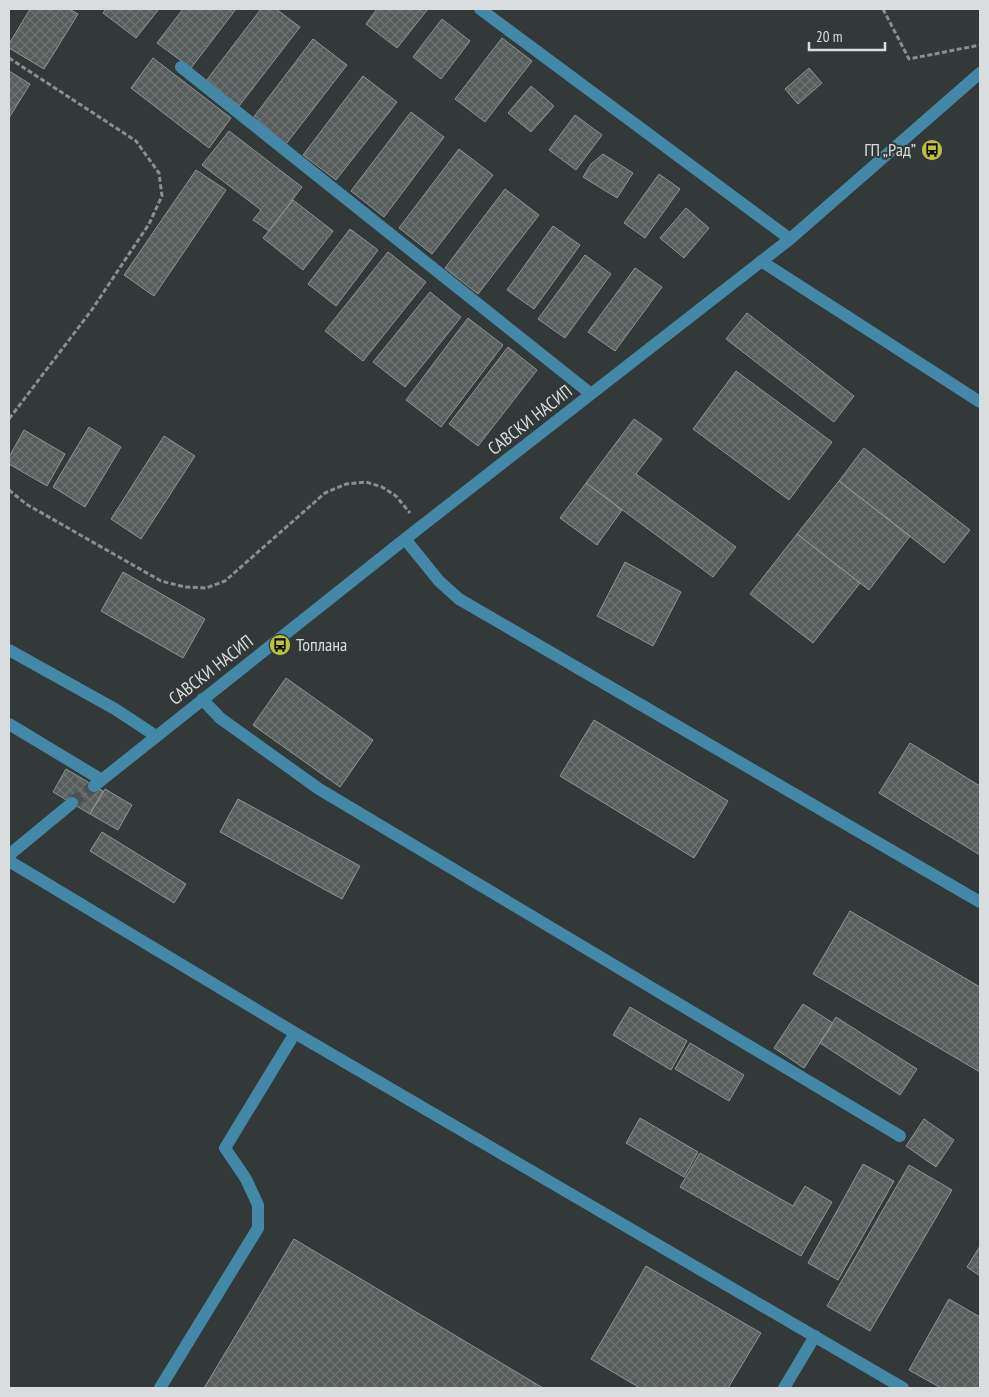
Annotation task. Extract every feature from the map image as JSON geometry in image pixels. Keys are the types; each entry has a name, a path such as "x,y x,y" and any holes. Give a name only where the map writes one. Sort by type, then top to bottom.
{"street":[{"path":"480,9 790,239"},
{"path":"181,67 591,394"},
{"name":"САВСКИ НАСИП","path":"9,724 98,783 405,539 790,239 980,73"},
{"path":"761,261 980,402"},
{"path":"405,539 439,581 459,599 980,902"},
{"path":"9,650 115,709 156,736"},
{"path":"202,699 220,718 319,789 900,1136"},
{"path":"9,855 72,803"},
{"path":"9,861 295,1033 903,1388"},
{"path":"160,1388 258,1228 258,1205 246,1179 226,1148 295,1033"},
{"path":"784,1388 815,1336"}],"path":[{"path":"883,9 909,58 980,45"},
{"path":"9,58 136,141 159,174 162,196 150,224 91,311 9,419"},
{"path":"9,490 26,504 161,581 185,587 206,588 225,581 325,493 346,484 366,482 382,487 396,496 421,527"}],"building":[{"path":"30,9 69,9 78,14 44,69 9,48 9,44"},
{"path":"106,9 159,9 136,38 103,13"},
{"path":"183,9 236,9 191,68 157,43"},
{"path":"261,9 276,9 300,27 239,106 206,81"},
{"path":"377,9 428,9 397,48 366,24"},
{"path":"442,19 470,41 441,79 413,57"},
{"path":"502,38 532,61 485,122 455,99"},
{"path":"313,39 347,65 286,144 253,118"},
{"path":"153,58 231,118 209,148 131,88"},
{"path":"809,68 822,83 798,104 785,89"},
{"path":"9,71 30,84 9,118"},
{"path":"363,76 397,102 336,180 303,155"},
{"path":"531,86 554,106 531,132 508,113"},
{"path":"411,112 444,137 384,217 351,191"},
{"path":"575,115 602,135 576,170 549,150"},
{"path":"229,131 302,187 269,231 253,220 261,210 202,165"},
{"path":"459,149 493,175 432,254 399,228"},
{"path":"603,154 633,173 617,198 583,177 591,164"},
{"path":"196,170 226,190 154,296 124,275"},
{"path":"659,174 680,189 645,238 624,223"},
{"path":"505,189 539,215 478,294 445,268"},
{"path":"293,200 333,231 303,270 263,238"},
{"path":"686,208 709,228 684,258 660,238"},
{"path":"553,226 580,245 534,309 507,290"},
{"path":"350,229 378,250 336,306 308,284"},
{"path":"388,252 426,282 363,361 325,331"},
{"path":"585,255 611,274 565,338 538,319"},
{"path":"635,268 662,287 615,351 588,332"},
{"path":"430,292 461,317 405,387 373,362"},
{"path":"747,313 854,396 834,422 726,339"},
{"path":"468,318 503,345 441,427 406,400"},
{"path":"508,347 537,370 478,446 449,424"},
{"path":"736,371 832,442 789,500 693,429"},
{"path":"634,419 662,439 636,474 736,547 713,577 586,483"},
{"path":"89,427 121,447 85,507 53,487"},
{"path":"24,430 65,454 47,486 9,464 9,457"},
{"path":"164,436 195,456 141,539 111,519"},
{"path":"864,448 970,530 944,563 839,481"},
{"path":"839,481 910,536 869,590 797,534"},
{"path":"586,483 622,510 597,545 560,518"},
{"path":"797,534 860,583 813,643 750,594"},
{"path":"625,562 681,592 653,646 597,616"},
{"path":"123,572 205,619 183,658 101,611"},
{"path":"286,678 373,740 340,787 253,725"},
{"path":"594,720 728,801 694,858 560,776"},
{"path":"910,743 980,786 980,855 879,793"},
{"path":"66,769 103,791 90,814 53,792"},
{"path":"105,789 132,805 118,830 90,814"},
{"path":"238,799 360,866 342,899 220,832"},
{"path":"102,832 186,884 174,903 90,851"},
{"path":"850,911 980,987 980,1072 813,974"},
{"path":"803,1004 833,1023 804,1068 774,1048"},
{"path":"630,1007 687,1041 671,1070 613,1035"},
{"path":"836,1017 917,1069 900,1095 820,1043"},
{"path":"690,1043 744,1075 729,1101 675,1069"},
{"path":"640,1118 698,1152 684,1177 626,1143"},
{"path":"924,1119 954,1140 936,1167 906,1146"},
{"path":"700,1153 793,1206 805,1186 832,1202 801,1256 680,1187"},
{"path":"863,1164 894,1181 838,1280 808,1263"},
{"path":"909,1165 952,1190 870,1331 827,1306"},
{"path":"294,1239 543,1388 204,1388"},
{"path":"980,1246 980,1276 967,1267"},
{"path":"646,1266 761,1333 728,1388 640,1388 591,1359"},
{"path":"949,1299 980,1317 980,1388 941,1388 909,1370"}],"tunnel":[{"path":"72,803 94,786"}],"place":[{"name":"ГП „Рад”","path":"932,150"},
{"name":"Топлана","path":"280,645"}]}
